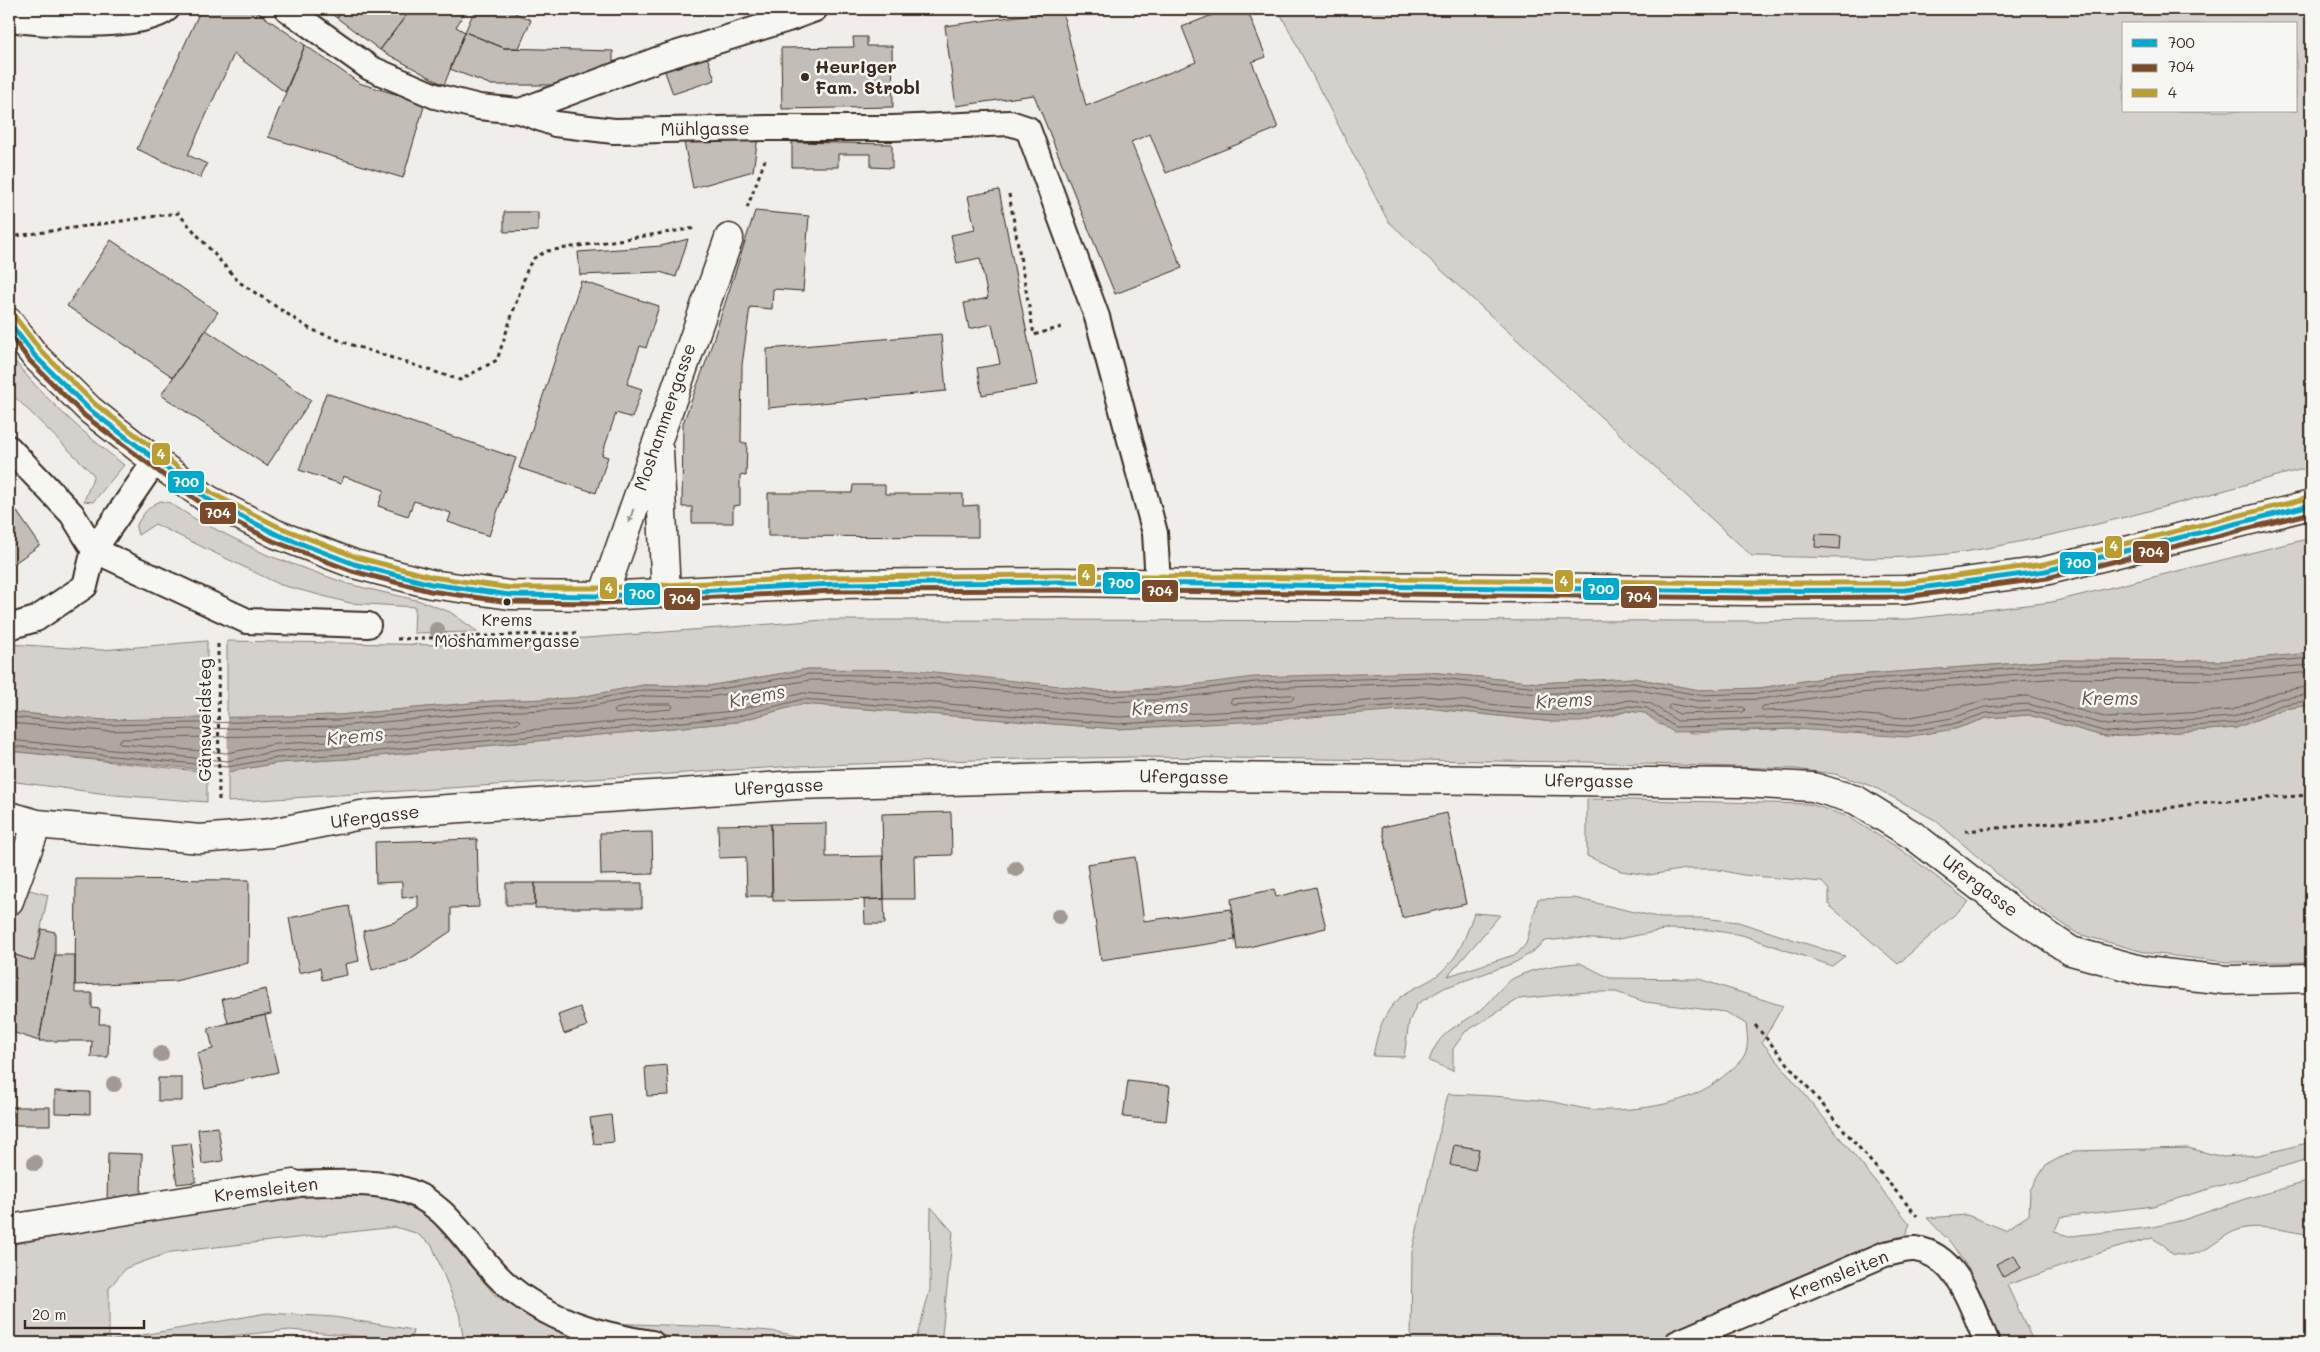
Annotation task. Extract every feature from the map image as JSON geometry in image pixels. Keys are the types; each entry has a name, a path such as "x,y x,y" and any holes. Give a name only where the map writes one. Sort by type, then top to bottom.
{"street":[{"name":"Moshammergasse","path":"603,596 729,238"},
{"path":"9,322 35,356 83,403 155,461 209,500 276,534 354,564 431,584 510,595 603,596 834,584 1158,583 1747,591 1905,590 2045,570 2311,505"},
{"path":"658,436 666,593"},
{"name":"Ufergasse","path":"9,816 37,824 200,839 271,833 361,815 795,785 1144,776 1743,783 1813,787 1856,800 1914,836 2011,911 2071,951 2145,971 2226,980 2311,978"},
{"path":"9,901 37,824"},
{"name":"Kremsleiten","path":"9,1229 293,1184"}],"lane":[{"path":"9,19 26,22 123,23 159,16 166,9"},
{"name":"Mühlgasse","path":"287,9 370,68 435,96 479,107 520,111 555,124 614,131 893,128 1010,123 1028,129 1097,317"},
{"name":"Mühlgasse","path":"520,111 659,59 815,9"},
{"path":"1097,317 1155,533 1158,583"},
{"path":"9,448 72,514 94,550 247,621 368,625"},
{"path":"9,627 36,619 85,586 94,550 155,461"},
{"name":"Kremsleiten","path":"293,1184 356,1183 399,1188 436,1205 506,1284 541,1310 581,1327 652,1343"},
{"name":"Kremsleiten","path":"1678,1343 1884,1254 1915,1249 1940,1258 1960,1282 1987,1343"}],"path":[{"path":"729,238 741,224 765,164"},
{"path":"1009,194 1034,335 1097,317"},
{"path":"9,237 178,213 239,282 310,329 349,344 460,380 497,360 528,267 534,258 547,251 697,228"},
{"path":"396,639 586,632"},
{"name":"Gänsweidsteg","path":"218,641 219,800"},
{"path":"1914,836 2118,817 2197,803 2311,795"},
{"path":"1755,1025 1918,1216 1921,1236 1915,1249"}],"shaded area":[{"path":"1278,9 2311,9 2311,467 2099,524 1970,551 1889,558 1752,556 1388,221"},
{"path":"9,354 63,413 124,465 93,502 84,501 94,475 9,391"},
{"path":"161,501 170,503 195,519 267,555 348,584 420,601 450,612 478,632 414,633 415,607 350,603 281,585 155,524 138,535 136,527 140,519 149,508"},
{"path":"2311,538 2311,653 2307,654 2222,661 2060,660 1829,677 1760,688 1699,690 1634,678 1539,683 1429,672 1104,691 917,671 808,669 708,686 644,685 575,698 493,701 339,715 227,718 227,641 444,645 586,638 824,620 1749,621 1910,619 2052,602"},
{"path":"207,641 207,719 104,720 9,712 9,644 102,650"},
{"path":"802,704 1118,729 1427,708 1553,722 1608,717 1628,711 1645,713 1658,724 1692,733 1796,729 1955,729 1987,718 2029,715 2106,737 2236,728 2283,709 2311,705 2311,962 2227,962 2148,953 2078,934 2024,897 1935,820 1872,786 1835,774 1795,769 1588,762 1136,757 973,760 796,766 228,802 228,772 278,763 347,759 736,722"},
{"path":"9,751 207,772 207,802 115,795 9,781"},
{"path":"1587,799 1810,804 1849,817 1903,851 1969,902 1898,964 1829,905 1829,890 1822,882 1743,875 1714,869 1686,869 1649,875 1621,871 1587,856"},
{"path":"22,888 48,895 34,961 9,953 9,928"},
{"path":"1574,898 1661,918 1702,918 1738,922 1845,956 1832,966 1742,935 1710,930 1669,929 1614,940 1572,938 1545,941 1531,953 1514,963 1444,988 1417,1004 1409,1022 1404,1057 1373,1056 1379,1030 1392,1006 1405,994 1433,979 1448,966 1462,945 1474,913 1500,915 1448,976 1517,954 1526,944 1538,899"},
{"path":"1580,963 1610,978 1699,979 1783,1006 1762,1042 1910,1224 1905,1235 1841,1260 1649,1343 1411,1343 1412,1252 1448,1094 1535,1100 1596,1110 1647,1107 1681,1100 1712,1085 1738,1063 1745,1053 1748,1041 1746,1024 1726,1012 1645,1002 1616,992 1587,992 1519,999 1465,1032 1453,1049 1453,1071 1429,1061 1433,1050 1444,1035 1482,1009 1511,980 1539,969"},
{"path":"2311,1142 2311,1158 2153,1206 2061,1217 2054,1232 2070,1236 2154,1227 2311,1181 2311,1235 2270,1228 2246,1228 2227,1235 2195,1254 2185,1255 2172,1254 2164,1245 2152,1238 2106,1251 2007,1285 2034,1343 2001,1343 1970,1271 1951,1243 1927,1218 1967,1215 2005,1230 2029,1215 2030,1190 2046,1165 2073,1151 2188,1148 2223,1157 2259,1155"},
{"path":"354,1194 395,1200 428,1216 495,1295 535,1321 577,1338 597,1343 457,1343 463,1336 459,1313 432,1245 416,1233 395,1227 171,1252 126,1268 109,1288 109,1341 267,1313 334,1317 413,1330 411,1341 290,1330 230,1336 193,1343 9,1343 9,1245 290,1196"},
{"path":"931,1207 953,1232 941,1343 915,1343 930,1290"},
{"path":"603,1323 723,1327 770,1331 839,1343 711,1343 632,1331"}],"water":[{"name":"Krems","path":"2311,653 2311,705 2283,709 2236,728 2106,737 2029,715 1987,718 1955,729 1906,737 1796,729 1673,732 1645,713 1628,711 1581,722 1553,722 1427,708 1259,721 1118,729 802,704 736,722 347,759 278,763 228,772 9,751 9,712 104,720 339,715 493,701 575,698 644,685 708,686 808,669 917,670 1104,691 1161,689 1254,677 1429,672 1539,683 1634,678 1699,690 1760,688 1829,677 2060,660 2222,661"}],"pier":[{"path":"227,716 228,775 207,774 207,717"}],"building":[{"path":"201,9 253,9 305,45 285,92 234,54 188,155 207,164 200,178 137,149"},
{"path":"324,9 344,9 337,18"},
{"path":"344,9 411,9 380,50 337,18"},
{"path":"411,9 467,9 456,27 465,32 444,85 380,50"},
{"path":"475,9 506,9 531,20 519,48 504,48 465,32"},
{"path":"553,9 653,9 553,13"},
{"path":"680,9 726,9 727,12 681,14"},
{"path":"1227,9 1247,9 1266,57 1252,62 1278,128 1166,173 1150,134 1131,142 1182,268 1115,294 1034,95 956,106 945,26 1062,10 1086,106 1196,62 1182,27"},
{"path":"465,32 504,48 613,51 613,67 556,85 492,85 450,69"},
{"path":"853,37 867,37 867,46 892,46 893,107 782,109 781,48 854,47"},
{"path":"305,45 359,83 425,103 403,178 268,137"},
{"path":"706,54 715,80 673,94 664,69"},
{"path":"683,137 758,137 753,171 693,188"},
{"path":"792,142 892,144 892,168 871,167 871,154 838,154 838,167 792,167"},
{"path":"999,190 1037,385 982,395 977,368 1000,364 992,324 969,329 964,303 988,298 980,258 957,263 951,235 975,230 968,196"},
{"path":"755,211 809,216 803,291 773,289 772,309 750,307 742,365 741,443 747,443 746,476 740,475 740,505 733,506 733,523 692,523 692,507 682,507 683,423 707,359"},
{"path":"504,212 538,212 538,231 504,232"},
{"path":"688,239 676,277 660,272 580,275 578,252 661,246"},
{"path":"111,240 218,312 173,377 67,306"},
{"path":"581,281 659,306 646,348 640,346 627,384 642,389 632,418 616,413 602,455 608,457 596,493 519,468"},
{"path":"206,330 311,400 267,466 161,395"},
{"path":"941,334 946,391 768,408 767,349"},
{"path":"326,393 516,458 489,536 448,522 451,513 414,501 408,516 378,506 384,490 343,476 341,484 299,470"},
{"path":"853,485 885,485 885,494 963,494 963,506 978,505 978,537 768,536 768,493 852,493"},
{"path":"9,500 40,545 9,567"},
{"path":"1816,534 1841,535 1840,549 1815,547"},
{"path":"951,812 952,855 914,856 915,899 884,899 882,814"},
{"path":"1447,813 1466,904 1402,918 1382,827"},
{"path":"826,823 826,857 883,856 884,899 773,901 771,824"},
{"path":"771,824 772,896 747,896 746,857 719,858 718,825"},
{"path":"652,832 653,874 601,875 600,833"},
{"path":"477,839 479,907 451,908 451,931 407,961 372,970 363,931 395,922 418,908 418,896 402,898 402,882 376,883 375,842"},
{"path":"1135,857 1144,921 1231,909 1235,940 1101,960 1087,864"},
{"path":"76,879 249,880 248,963 175,981 75,985"},
{"path":"506,883 535,883 535,905 506,905"},
{"path":"535,883 642,883 642,908 535,908"},
{"path":"1316,887 1326,928 1237,950 1231,899 1274,889 1276,897"},
{"path":"884,899 885,924 865,924 864,900"},
{"path":"349,906 359,961 345,964 347,975 322,980 320,968 299,973 289,918"},
{"path":"42,929 55,932 55,955 39,1041 9,1031 9,953 34,961"},
{"path":"55,955 75,955 75,993 92,993 92,1008 100,1009 99,1024 109,1024 108,1057 91,1057 92,1041 39,1041"},
{"path":"266,989 271,1014 228,1023 222,999"},
{"path":"580,1007 587,1026 564,1034 558,1015"},
{"path":"265,1015 278,1072 205,1089 197,1053 213,1049 208,1028"},
{"path":"667,1065 669,1095 647,1096 645,1067"},
{"path":"158,1078 182,1078 182,1101 158,1101"},
{"path":"1128,1081 1170,1086 1166,1121 1123,1117"},
{"path":"55,1091 90,1092 90,1114 55,1113"},
{"path":"12,1107 50,1107 50,1125 12,1125"},
{"path":"611,1115 614,1142 594,1144 590,1118"},
{"path":"218,1127 223,1161 202,1164 198,1129"},
{"path":"191,1143 196,1182 177,1184 172,1145"},
{"path":"1454,1145 1479,1149 1475,1170 1450,1165"},
{"path":"108,1153 142,1154 141,1196 107,1202"},
{"path":"2014,1255 2021,1268 2003,1277 1996,1264"}],"transit line":[{"name":"4","path":"15,317 41,351 95,404 213,494 279,527 356,557 432,577 511,588 603,588 834,577 1057,575 1904,583 2044,564 2309,498"},
{"name":"700","path":"9,322 35,356 90,410 209,500 276,534 354,564 431,584 510,595 603,596 834,584 1057,582 1747,591 1905,590 2045,571 2311,505"},
{"name":"704","path":"9,334 30,361 85,416 206,507 273,541 352,571 430,591 509,602 603,603 834,591 1057,590 1747,598 1905,597 2047,578 2311,513"}],"place":[{"name":"Heuriger Fam. Strobl","path":"805,77"},
{"name":"Krems Moshammergasse","path":"507,602"}]}
